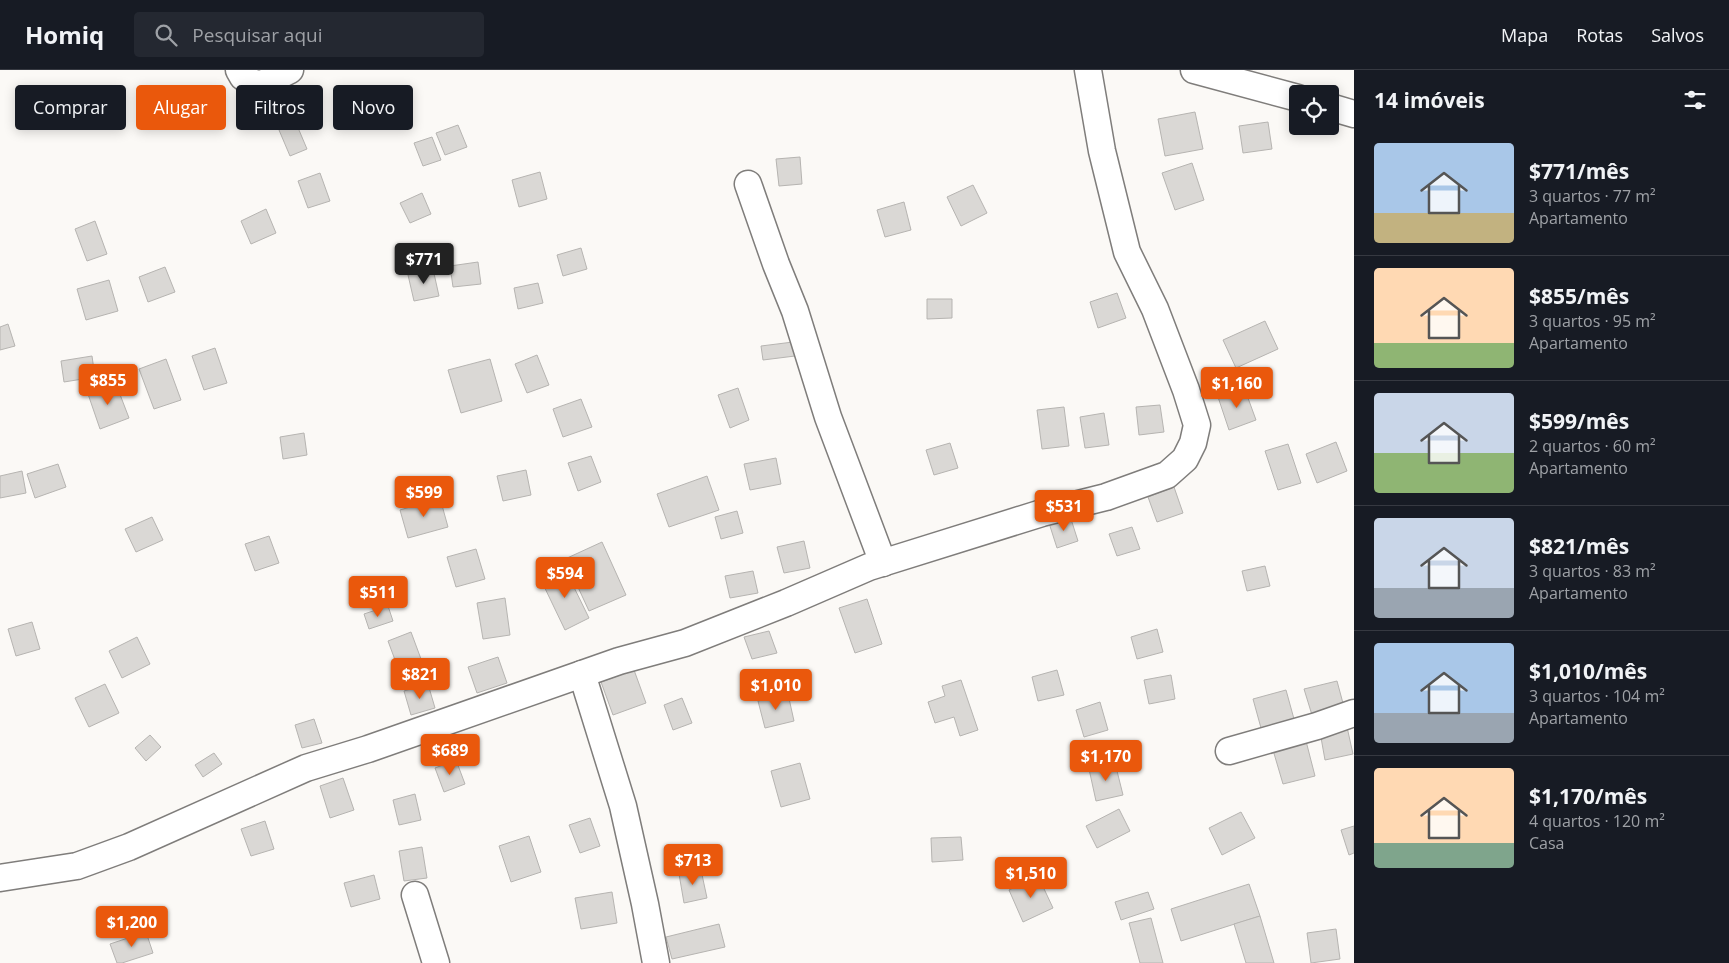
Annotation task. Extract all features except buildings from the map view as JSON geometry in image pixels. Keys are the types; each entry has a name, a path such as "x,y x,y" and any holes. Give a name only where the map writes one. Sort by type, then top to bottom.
{"street":[{"path":"239,70 243,77 255,84 290,70"},
{"path":"0,878 77,866 129,847 306,768 368,749 619,661 707,635 883,563 1042,513 1106,497 1168,476 1185,459 1193,443 1197,425 1186,390 1155,309 1128,252 1102,152 1088,70"},
{"path":"1194,70 1289,96"},
{"path":"1339,110 1354,114"},
{"path":"748,184 776,264 795,311 828,417 883,563"},
{"path":"582,674 623,806 656,963"},
{"path":"1229,751 1317,726 1354,713"},
{"path":"415,894 436,963"}]}
